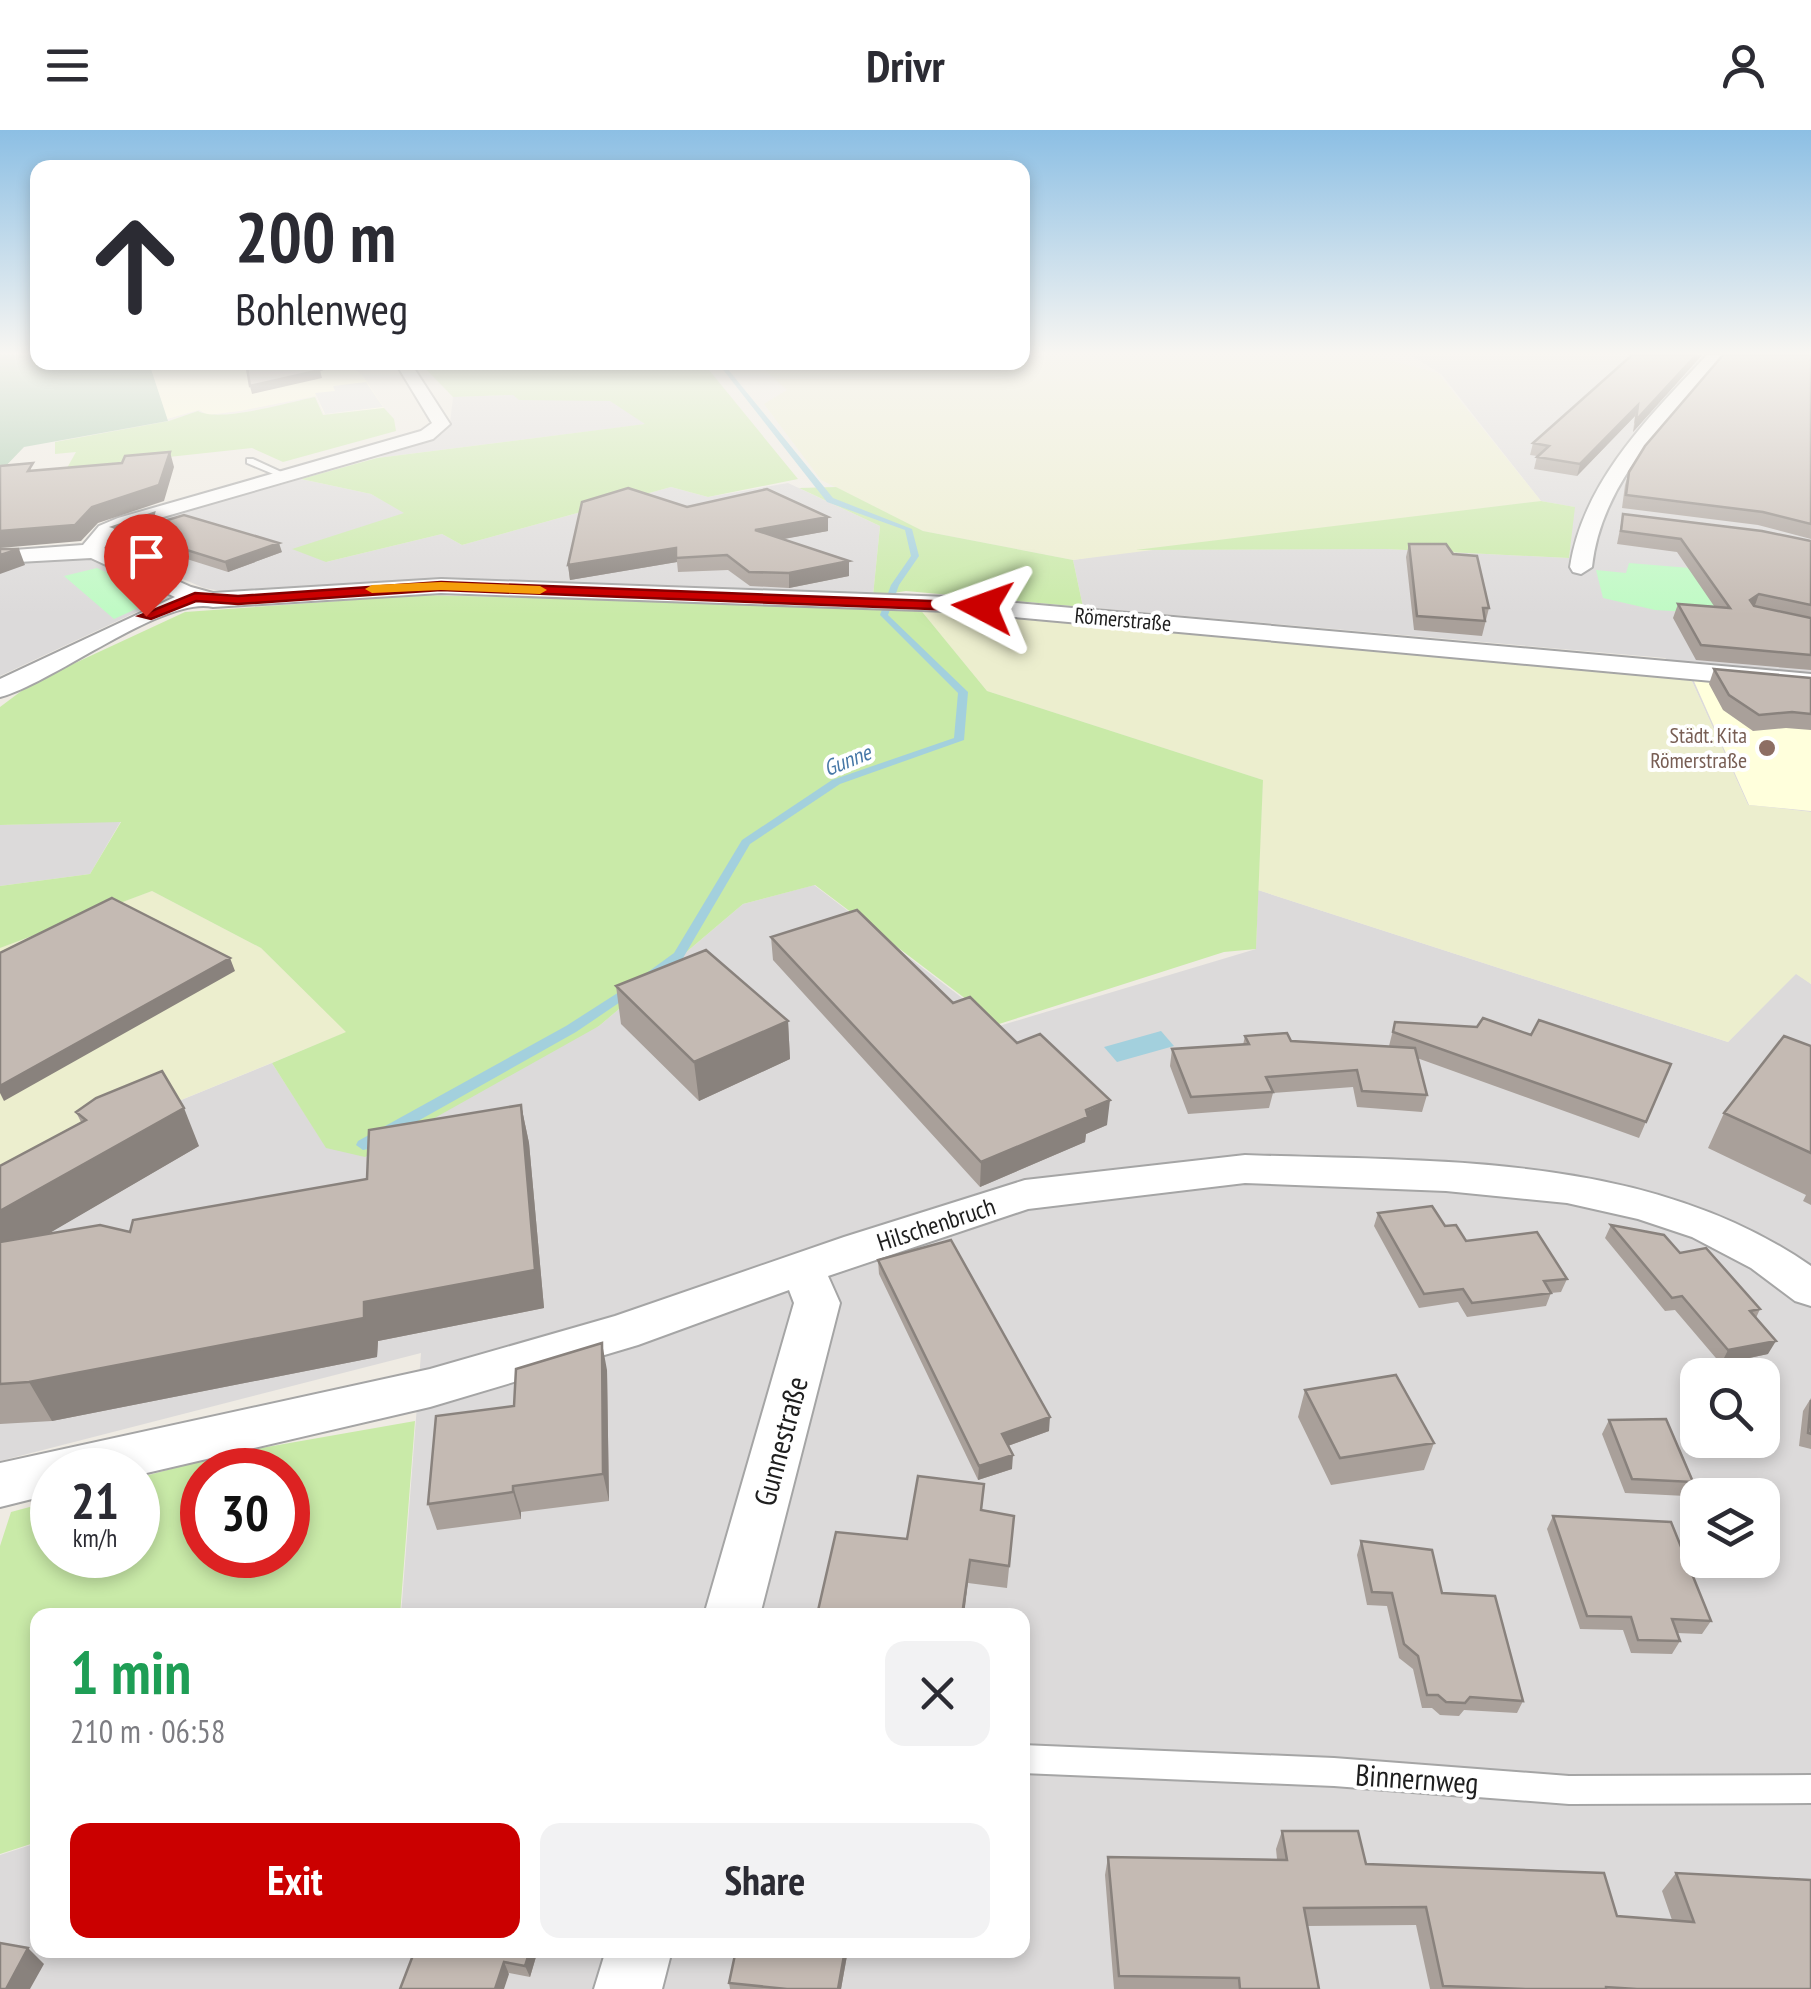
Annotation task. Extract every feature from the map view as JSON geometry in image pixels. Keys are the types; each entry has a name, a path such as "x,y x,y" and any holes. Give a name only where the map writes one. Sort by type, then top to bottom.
{"street":[{"path":"94,551 97,537 114,526 410,442"},
{"path":"1581,567 1581,542 1603,515 1640,442"},
{"path":"0,556 94,551 195,597"},
{"name":"Römerstraße","path":"195,597 238,600 441,586 904,602 1811,682"},
{"path":"0,690 146,616 195,597"},
{"name":"Hilschenbruch","path":"160,1449 430,1388 622,1332 1025,1196 1245,1169 1567,1188 1644,1204 1707,1226 1766,1257 1811,1290"},
{"name":"Gunnestraße","path":"734,1608 817,1303 803,1268"},
{"path":"0,1485 30,1478"},
{"path":"628,1989 637,1958"}],"lane":[{"path":"250,461 286,476"},
{"name":"Binnernweg","path":"1030,1759 1334,1772 1568,1790 1811,1789"}],"shaded area":[{"path":"0,442 53,442 24,447 0,472"},
{"path":"421,442 506,442 377,458"},
{"path":"792,442 1493,442 1541,501 1073,560 923,531 821,480"},
{"path":"1494,442 1811,442 1811,812 1748,805 1691,679 1665,658 1083,607 1073,560 1135,550 1386,549 1569,558 1574,507 1541,501"},
{"path":"301,479 371,494 406,513 326,562 442,534 462,545 671,487 708,497 788,483 880,526 873,596 430,580 238,594 204,588 108,547 133,526"},
{"path":"81,554 171,596 0,676 0,559"},
{"path":"919,608 1691,679 1748,805 1811,812 1811,984 1796,974 1728,1042 1258,890 1263,780 987,691"},
{"name":"Städt. Kita Römerstraße","path":"1693,679 1811,691 1811,811 1749,805"},
{"path":"121,821 90,874 0,886 0,825"},
{"path":"814,885 999,1026 1256,949 1258,890 1728,1042 1796,973 1811,984 1811,1989 0,1989 0,1855 30,1845 30,1958 1030,1958 1030,1608 402,1608 421,1353 51,1448 30,1448 30,1453 0,1461 0,1174 272,1063 326,1147 599,1026 743,904"},
{"path":"152,891 261,948 347,1032 0,1174 0,948"}],"green space":[{"path":"55,442 357,442 283,462 252,448 67,468 76,452 55,454"},
{"path":"505,442 768,442 798,479 708,497 671,487 462,545 442,534 326,562 292,549 404,513 371,494 301,479 377,458"},
{"path":"836,487 923,531 1073,560 1083,607 906,591 873,596 880,526 799,488"},
{"path":"1541,501 1575,507 1569,558 1386,549 1135,550"},
{"path":"1629,563 1690,568 1741,615 1655,610 1603,598 1596,570 1626,573"},
{"path":"97,568 155,594 156,600 114,619 64,576"},
{"path":"423,595 919,608 987,691 1263,780 1256,949 1224,952 999,1024 815,885 743,904 599,1026 365,1157 326,1148 272,1063 346,1032 261,948 152,891 0,948 0,886 90,874 121,822 0,825 0,707 32,683 185,612"},
{"path":"415,1421 401,1608 30,1608 30,1844 0,1854 0,1546 11,1512 30,1507 30,1578 160,1578 160,1472 180,1466 180,1578 310,1578 310,1448 262,1448"}],"water":[{"path":"1161,1031 1174,1046 1117,1062 1104,1047"}],"building":[{"path":"1602,442 1580,464 1537,457 1549,446 1533,443"},
{"path":"1649,442 1811,442 1811,524 1763,512 1626,495 1629,472"},
{"path":"170,452 159,485 92,507 75,525 0,531 0,466 33,463 28,471 122,463 125,456"},
{"path":"628,488 687,507 767,489 828,517 755,530 849,561 789,573 749,572 727,555 676,558 676,548 568,565 582,502"},
{"path":"154,513 151,525 184,515 279,543 225,562 113,527"},
{"path":"1623,514 1811,541 1811,605 1759,594 1750,600 1754,606 1811,618 1811,655 1701,645 1678,604 1730,608 1681,539 1621,531"},
{"path":"1409,544 1446,544 1453,554 1477,556 1489,608 1483,608 1485,621 1417,616"},
{"path":"1714,669 1811,678 1811,714 1759,715 1729,695"},
{"path":"112,898 230,958 0,1086 0,953"},
{"path":"857,910 953,1003 970,997 1017,1043 1040,1034 1110,1100 1086,1110 1088,1117 981,1162 771,937"},
{"path":"706,950 788,1021 694,1062 616,986"},
{"path":"1483,1018 1531,1035 1539,1020 1671,1064 1646,1122 1393,1032 1395,1022 1477,1027"},
{"path":"1287,1033 1291,1041 1415,1048 1427,1095 1362,1091 1357,1070 1266,1077 1273,1092 1191,1097 1172,1049 1249,1044 1245,1036"},
{"path":"1784,1036 1811,1046 1811,1153 1724,1113"},
{"path":"162,1071 184,1108 0,1211 0,1166 86,1120 76,1112 96,1098"},
{"path":"521,1105 535,1270 364,1302 364,1318 29,1382 0,1384 0,1242 100,1225 130,1232 133,1220 367,1179 369,1130"},
{"path":"1432,1206 1445,1226 1456,1225 1466,1241 1537,1232 1567,1279 1544,1281 1551,1293 1472,1303 1463,1289 1424,1294 1378,1213"},
{"path":"1611,1225 1664,1235 1680,1253 1706,1248 1760,1309 1750,1311 1776,1341 1728,1350 1682,1296 1672,1298"},
{"path":"951,1240 1050,1417 1002,1434 1013,1455 979,1466 878,1260"},
{"path":"602,1343 603,1474 513,1486 513,1492 428,1504 436,1416 514,1406 516,1369"},
{"path":"1396,1375 1434,1443 1340,1458 1305,1390"},
{"path":"1666,1419 1691,1478 1680,1478 1680,1481 1632,1479 1609,1420"},
{"path":"918,1476 984,1484 981,1510 1014,1516 1009,1566 970,1560 963,1608 819,1608 836,1532 907,1539"},
{"path":"1553,1516 1671,1522 1680,1544 1680,1578 1694,1578 1711,1621 1672,1619 1680,1641 1638,1640 1631,1617 1587,1616"},
{"path":"1361,1541 1432,1550 1442,1593 1495,1596 1523,1701 1470,1697 1465,1703 1446,1702 1438,1695 1427,1695 1418,1656 1404,1644 1392,1593 1372,1592"},
{"path":"1282,1831 1358,1831 1366,1864 1604,1873 1617,1916 1694,1922 1676,1873 1811,1880 1811,1989 1443,1986 1426,1907 1304,1908 1319,1989 1240,1989 1239,1978 1119,1976 1108,1857 1287,1860"},
{"path":"0,1943 28,1948 6,1989 0,1989"},
{"path":"412,1958 528,1958 525,1966 504,1962 495,1989 400,1989"},
{"path":"734,1958 844,1958 838,1989 729,1983"}],"waterway":[{"name":"Gunne","path":"647,977 679,955 746,842 836,782 959,740 963,692 884,615 895,585 915,556 908,529 830,500 783,442"},
{"name":"Gunne","path":"363,1145 571,1029 630,989"}],"slow traffic":[{"path":"372,589 441,586 540,590"}],"place":[{"name":"Städt. Kita Römerstraße","path":"1767,748"}],"route":[{"path":"146,616 195,597 238,600 441,586 983,607"}]}
